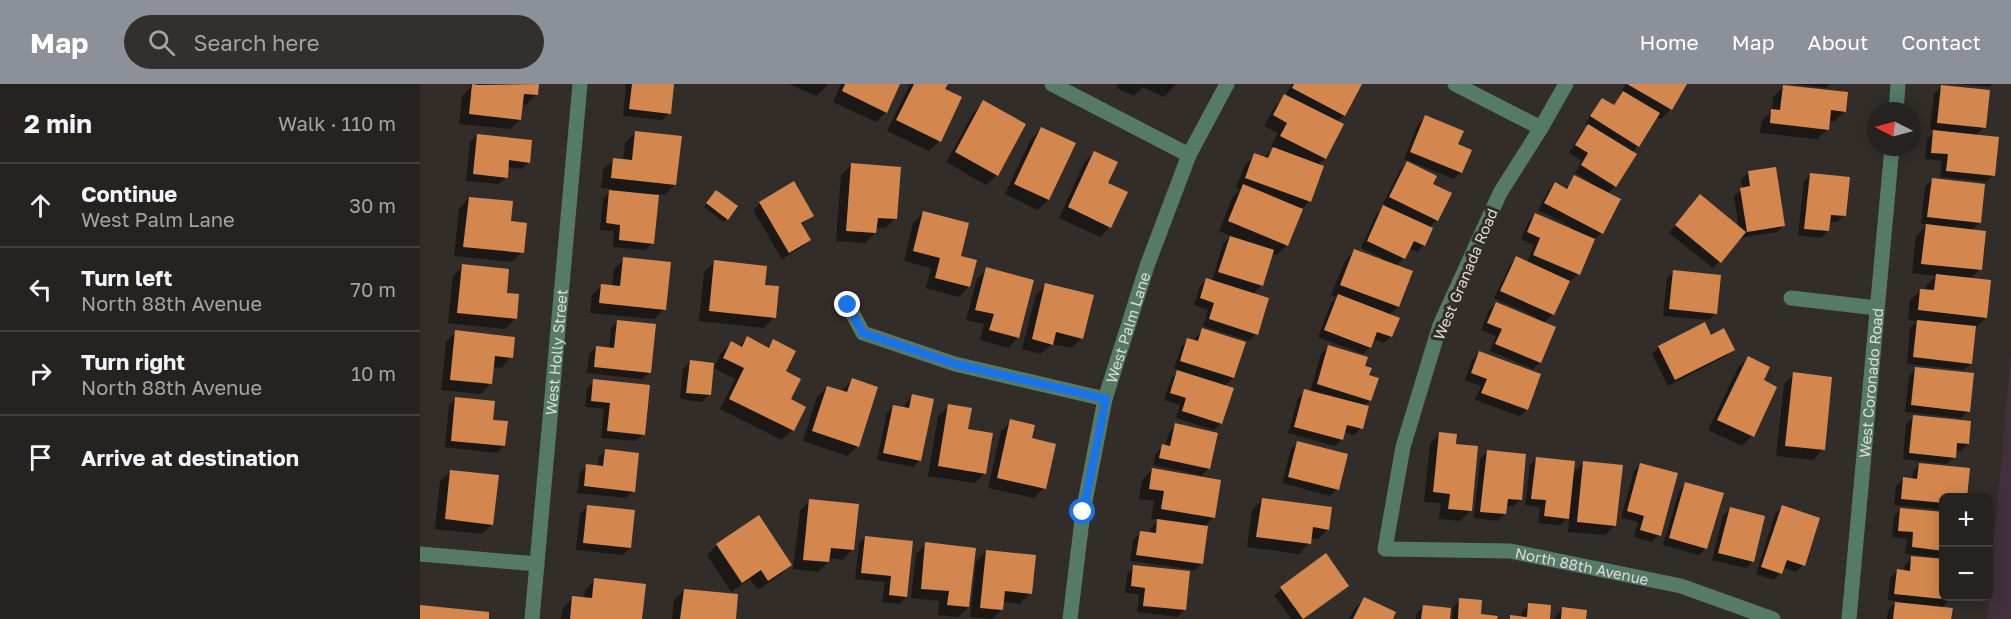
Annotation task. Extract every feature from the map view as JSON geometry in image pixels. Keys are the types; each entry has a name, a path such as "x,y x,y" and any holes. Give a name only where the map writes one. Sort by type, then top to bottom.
{"street":[{"name":"West Holly Street","path":"532,619 580,84"},
{"path":"1052,84 1189,155"},
{"name":"West Palm Lane","path":"1070,619 1083,512 1106,399 1147,266 1189,155 1227,84"},
{"path":"1455,84 1542,128"},
{"name":"West Granada Road","path":"1385,549 1403,447 1440,325 1500,193 1542,128 1566,84"},
{"path":"1897,102 1898,84"},
{"name":"West Coronado Road","path":"1849,619 1891,156"},
{"path":"1791,298 1877,308"},
{"path":"848,305 863,333 955,364 1106,399"},
{"name":"North 88th Avenue","path":"1385,549 1510,550 1682,586 1773,619"},
{"path":"420,554 537,564"}],"shaded area":[{"path":"2011,353 2011,619 1987,619 1989,601 1993,601 1993,552"}],"building":[{"path":"472,84 539,84 538,95 524,94 521,120 469,114"},
{"path":"632,84 674,84 671,114 629,109"},
{"path":"845,84 900,84 887,113 842,91"},
{"path":"914,84 948,84 945,89 962,97 941,142 896,120"},
{"path":"1294,84 1362,84 1345,116 1292,88"},
{"path":"1627,84 1687,84 1672,110"},
{"path":"1783,85 1848,92 1846,112 1831,110 1829,130 1770,123 1771,109 1780,110"},
{"path":"1941,85 1990,90 1986,128 1937,123"},
{"path":"1623,91 1660,113 1639,147 1590,116 1602,98 1614,105"},
{"path":"1284,94 1344,124 1326,159 1280,136 1287,123 1273,115"},
{"path":"983,100 1026,124 998,176 955,152"},
{"path":"1425,115 1464,131 1458,144 1472,150 1462,173 1410,152"},
{"path":"1588,124 1637,154 1616,187 1581,165 1588,153 1575,145"},
{"path":"1041,127 1076,143 1049,200 1014,184"},
{"path":"1933,130 1999,137 1995,176 1946,171 1948,154 1931,153"},
{"path":"635,131 682,136 676,185 611,178 613,158 632,160"},
{"path":"477,134 532,140 530,163 509,160 508,178 473,174"},
{"path":"1273,147 1324,166 1311,202 1245,178 1254,153 1268,158"},
{"path":"1094,151 1118,162 1108,183 1128,192 1111,228 1068,207"},
{"path":"1407,161 1437,176 1433,184 1452,193 1438,221 1389,197"},
{"path":"851,163 901,167 897,219 878,218 876,233 846,231"},
{"path":"1776,167 1785,226 1747,232 1740,188 1750,186 1748,171"},
{"path":"1810,173 1850,177 1846,216 1831,215 1829,231 1804,229"},
{"path":"1574,175 1621,199 1603,234 1544,203 1555,182 1567,189"},
{"path":"1932,178 1985,184 1981,223 1927,217"},
{"path":"794,181 814,216 801,223 811,240 789,253 759,202"},
{"path":"1243,184 1303,209 1288,246 1228,221"},
{"path":"609,190 659,195 654,244 619,240 620,225 606,223"},
{"path":"716,190 738,206 728,220 706,203"},
{"path":"1700,194 1746,232 1721,263 1675,225"},
{"path":"469,197 513,201 511,221 527,223 524,253 463,247"},
{"path":"1383,205 1433,228 1425,246 1414,241 1405,259 1367,241"},
{"path":"923,211 969,223 961,256 977,260 970,287 935,278 940,258 913,251"},
{"path":"1535,213 1595,239 1580,275 1533,255 1540,238 1527,232"},
{"path":"1926,224 1986,231 1982,270 1921,264"},
{"path":"1230,236 1274,250 1263,286 1218,272"},
{"path":"1354,249 1413,271 1399,307 1340,285"},
{"path":"1516,256 1570,281 1554,315 1500,291"},
{"path":"623,257 671,262 666,310 599,303 601,284 620,286"},
{"path":"714,260 767,266 765,285 779,286 776,318 709,311"},
{"path":"462,264 509,269 507,293 519,294 517,319 457,313"},
{"path":"986,267 1034,280 1019,338 989,330 994,314 975,310"},
{"path":"1673,270 1721,275 1717,314 1669,309"},
{"path":"1936,274 1991,280 1987,318 1918,310 1920,289 1934,290"},
{"path":"1206,278 1269,298 1258,335 1209,319 1214,303 1200,298"},
{"path":"1045,283 1094,295 1083,339 1056,332 1053,345 1032,339"},
{"path":"1338,294 1400,318 1392,337 1377,332 1371,348 1324,330"},
{"path":"1496,302 1556,327 1541,363 1495,344 1502,329 1487,323"},
{"path":"617,320 656,324 651,373 594,367 596,346 614,348"},
{"path":"1917,320 1976,326 1972,364 1913,357"},
{"path":"1705,322 1711,335 1724,328 1735,350 1675,380 1658,346"},
{"path":"1202,328 1246,342 1234,378 1180,361 1187,338 1198,341"},
{"path":"455,330 515,337 513,358 495,356 492,384 450,380"},
{"path":"747,336 769,348 773,339 796,351 786,371 801,379 791,399 806,407 794,431 729,399 744,368 723,358 731,341 742,347"},
{"path":"1328,345 1368,357 1365,366 1372,368 1369,375 1379,378 1371,401 1317,384"},
{"path":"1479,351 1541,374 1528,410 1481,393 1487,379 1471,373"},
{"path":"1748,356 1770,367 1764,380 1777,387 1754,437 1717,420"},
{"path":"690,360 714,363 711,395 686,393"},
{"path":"1915,367 1974,373 1970,412 1911,405"},
{"path":"1177,370 1234,388 1222,424 1182,411 1186,398 1170,393"},
{"path":"1793,372 1832,377 1825,450 1785,446"},
{"path":"852,378 878,387 859,447 812,431 827,386 847,392"},
{"path":"593,379 650,385 645,435 607,431 610,403 591,401"},
{"path":"1304,389 1369,406 1363,429 1347,425 1343,440 1294,427"},
{"path":"912,394 934,399 921,461 883,453 893,405 909,408"},
{"path":"455,397 495,401 493,420 508,421 505,446 451,441"},
{"path":"948,404 972,408 968,429 993,433 986,474 938,466"},
{"path":"1913,415 1971,421 1969,444 1957,443 1956,458 1909,453"},
{"path":"1010,419 1035,425 1032,438 1056,444 1046,489 997,478"},
{"path":"1175,423 1218,433 1210,469 1159,458 1162,444 1170,446"},
{"path":"1439,432 1457,434 1456,444 1478,446 1472,511 1448,509 1450,494 1433,492"},
{"path":"1297,441 1348,454 1339,490 1288,477"},
{"path":"605,449 639,453 635,492 584,486 586,464 603,466"},
{"path":"1487,450 1526,454 1522,500 1508,499 1506,514 1480,512"},
{"path":"1536,457 1575,461 1569,519 1544,516 1546,500 1531,499"},
{"path":"1583,461 1623,465 1616,526 1577,522"},
{"path":"1640,463 1678,473 1661,536 1640,530 1644,516 1627,511"},
{"path":"1919,463 1970,468 1968,493 1939,493 1939,503 1901,499 1903,477 1917,479"},
{"path":"1152,468 1221,480 1215,518 1161,509 1164,491 1149,489"},
{"path":"450,470 499,475 493,525 445,519"},
{"path":"1685,482 1724,493 1707,549 1669,538"},
{"path":"1262,498 1332,507 1329,530 1313,527 1311,544 1256,537"},
{"path":"809,499 859,504 854,550 831,548 829,562 803,560"},
{"path":"587,505 635,510 631,548 583,543"},
{"path":"1782,505 1820,518 1805,566 1787,560 1782,574 1761,567"},
{"path":"1730,507 1765,516 1754,562 1718,553"},
{"path":"1900,508 1939,512 1939,550 1912,547 1913,532 1898,531"},
{"path":"759,515 792,565 768,581 761,570 742,583 716,544"},
{"path":"1157,519 1208,526 1203,564 1136,555 1140,531 1156,533"},
{"path":"865,536 913,541 907,597 889,595 891,576 861,573"},
{"path":"925,542 976,548 969,607 947,605 949,591 921,589"},
{"path":"986,550 1036,555 1032,594 1005,591 1003,610 980,608"},
{"path":"1326,553 1349,586 1303,619 1280,587"},
{"path":"1911,556 1939,559 1939,599 1894,594 1897,569 1910,571"},
{"path":"1133,565 1190,571 1186,610 1143,606 1145,588 1131,586"},
{"path":"594,578 646,584 642,619 570,619 572,596 592,598"},
{"path":"684,589 738,594 736,619 680,619"},
{"path":"1364,597 1396,612 1393,619 1353,619"},
{"path":"1459,598 1482,600 1481,614 1498,616 1497,619 1458,619"},
{"path":"1895,602 1953,608 1951,619 1893,619"},
{"path":"1528,603 1551,605 1550,619 1510,619 1510,615 1527,617"},
{"path":"420,605 489,612 489,619 420,619"},
{"path":"1423,605 1451,608 1450,619 1421,619"},
{"path":"1562,607 1587,610 1586,619 1561,619"}],"route":[{"path":"848,305 863,333 955,364 1106,399 1083,512"}]}
